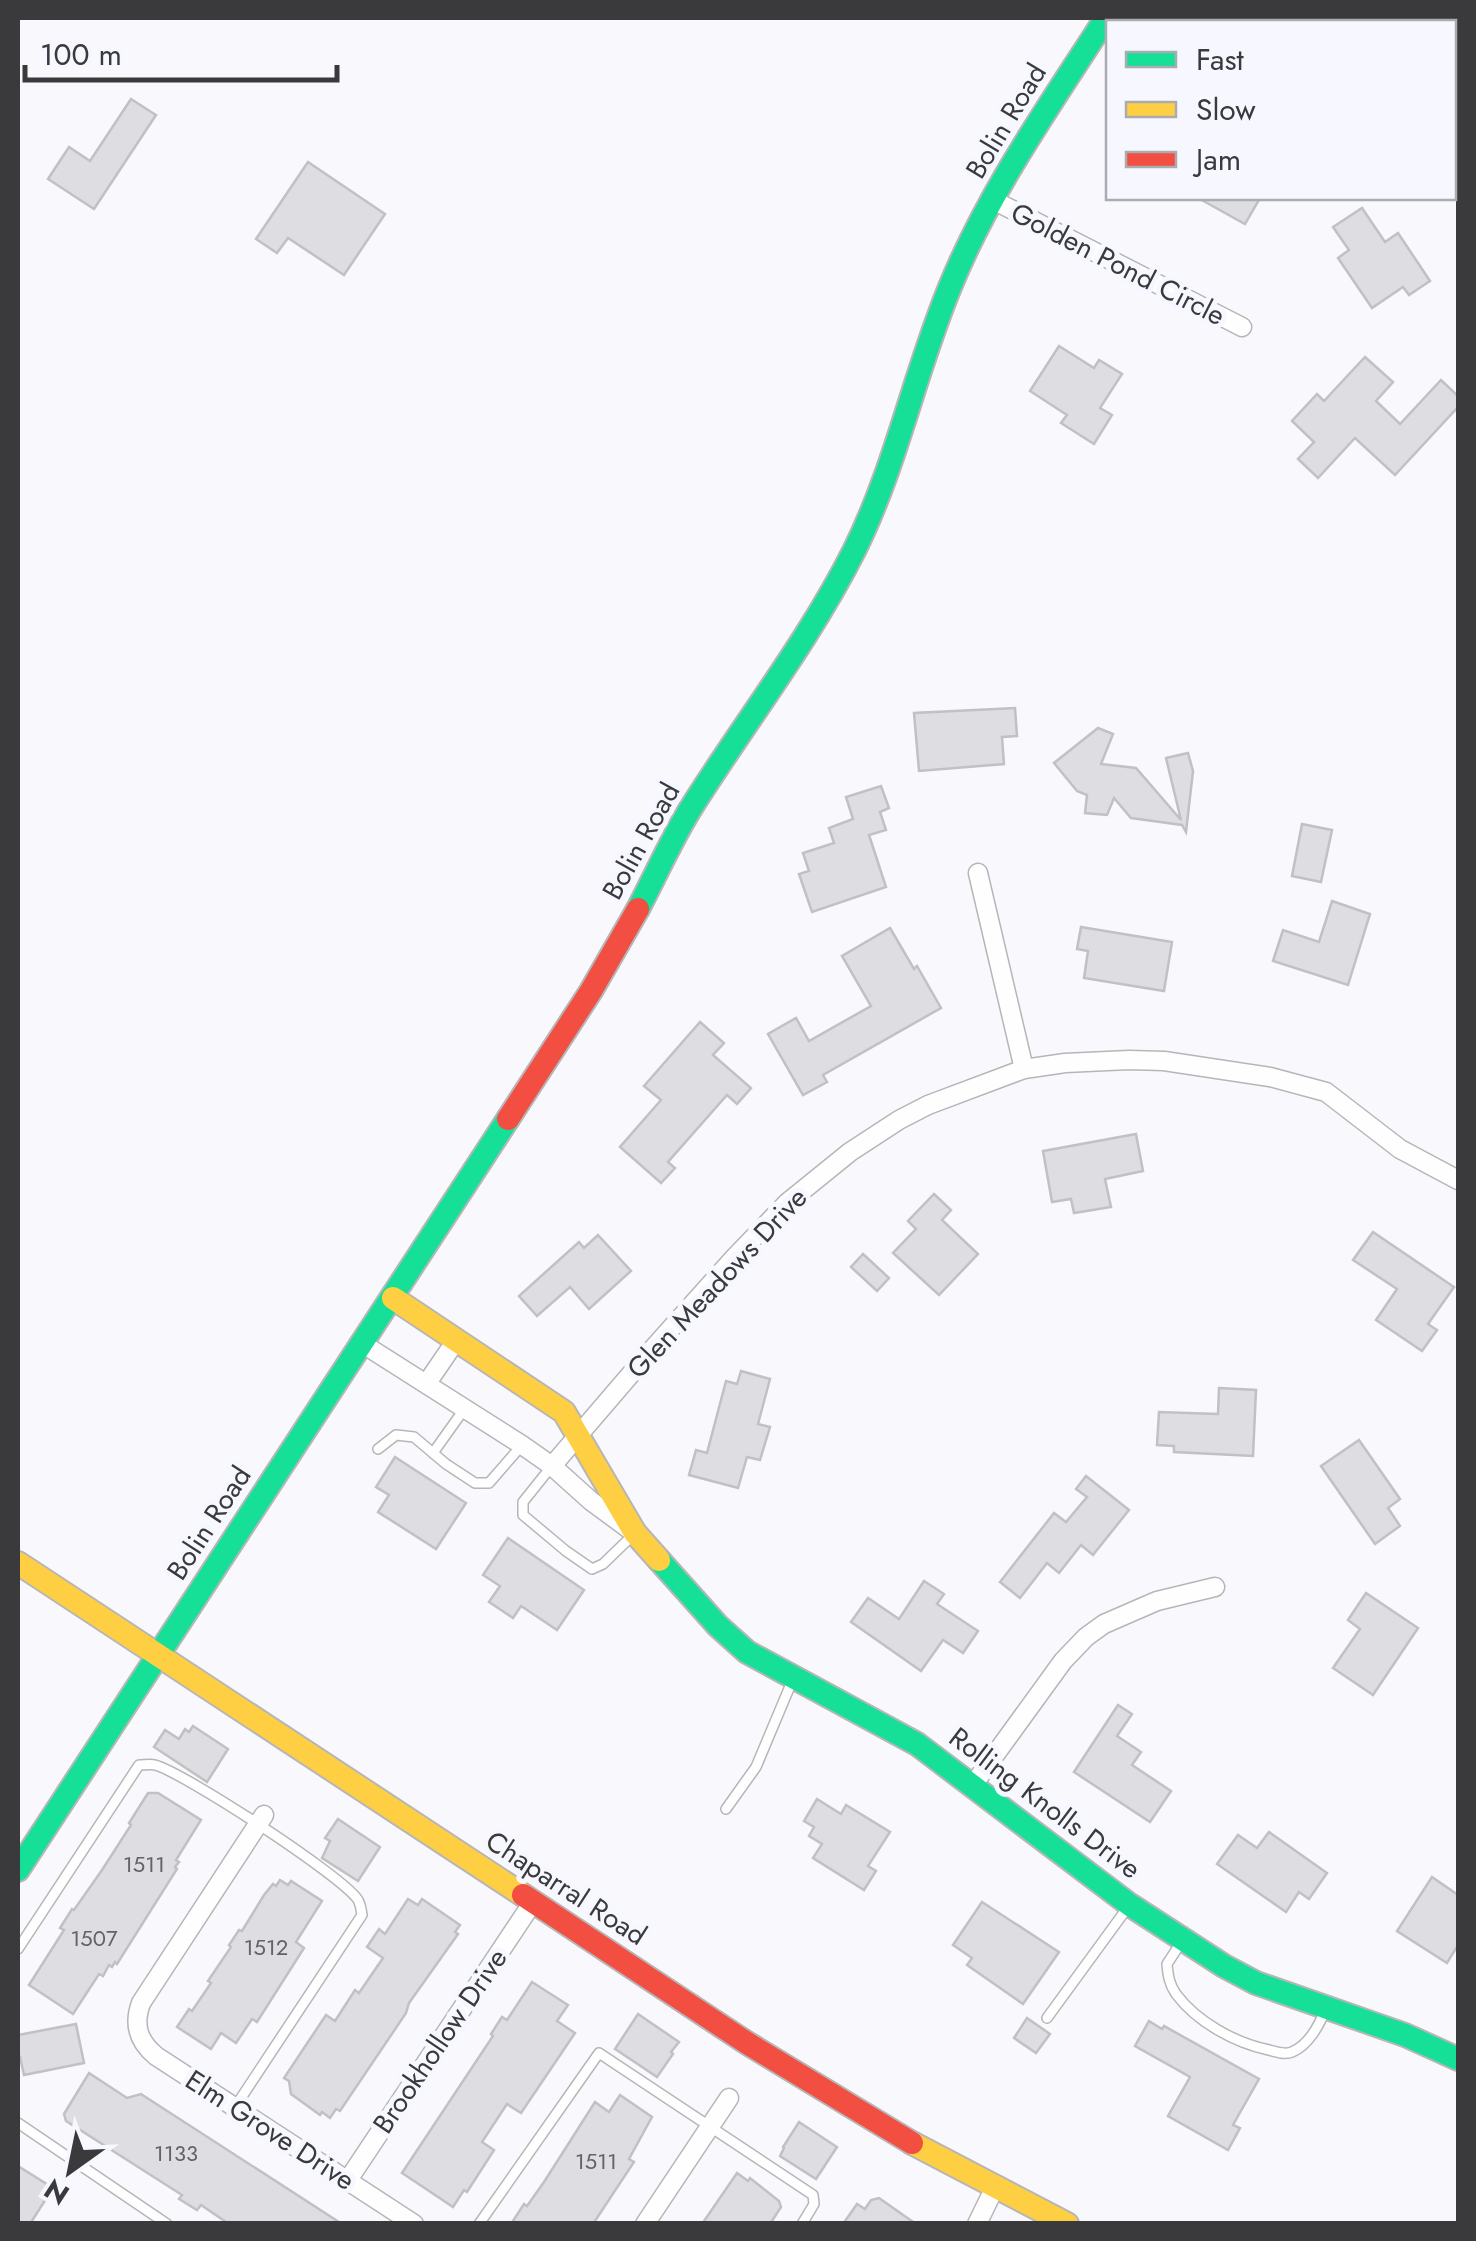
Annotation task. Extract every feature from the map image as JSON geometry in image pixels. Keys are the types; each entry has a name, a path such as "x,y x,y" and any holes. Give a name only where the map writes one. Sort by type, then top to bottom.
{"street":[{"name":"Bolin Road","path":"18,1870 394,1298 590,991 692,806 789,663 835,586 886,478 950,286 1026,142 1106,18"},
{"name":"Golden Pond Circle","path":"993,200 1242,327"},
{"path":"978,873 1024,1069"},
{"name":"Glen Meadows Drive","path":"552,1466 787,1203 850,1152 900,1120 928,1105 1024,1069 1081,1062 1164,1061 1288,1082 1326,1092 1400,1149 1458,1180"},
{"name":"Rolling Knolls Drive","path":"394,1298 564,1412 635,1533 718,1626 747,1652 902,1736 1130,1905 1256,1983 1406,2035 1458,2059"},
{"path":"426,1383 457,1339"},
{"name":"Rolling Knolls Drive","path":"363,1344 522,1445 635,1533"},
{"name":"Chaparral Road","path":"18,1546 43,1582"},
{"name":"Chaparral Road","path":"18,1563 747,2043 917,2146 1067,2224"},
{"path":"972,1785 1063,1661 1086,1637 1104,1624 1158,1601 1214,1587"},
{"name":"Elm Grove Drive","path":"261,1820 140,2003 137,2027 147,2048 156,2056 414,2224"},
{"name":"Brookhollow Drive","path":"348,2180 533,1902"},
{"path":"645,2224 729,2098"},
{"path":"977,2224 994,2187"}],"lane":[{"path":"433,1453 464,1408"},
{"path":"378,1449 396,1436 414,1436 475,1484 489,1484 522,1445"},
{"path":"552,1466 523,1502 523,1515 566,1551 592,1569 603,1564 635,1533"},
{"path":"726,1809 756,1767 793,1678"},
{"path":"18,1949 139,1765 153,1764 261,1820 342,1882 360,1902 362,1915 235,2107"},
{"path":"1047,2018 1130,1905"},
{"path":"1183,1940 1166,1964 1176,1995 1236,2040 1254,2047 1294,2052 1317,2030 1326,2007"},
{"path":"479,2224 599,2053 813,2196 814,2204 802,2224"},
{"path":"18,2123 167,2224"}],"building":[{"path":"131,99 156,115 94,209 48,179 69,147 90,161"},
{"path":"308,162 385,214 344,275 288,238 277,253 256,239"},
{"path":"1202,200 1259,200 1245,224"},
{"path":"1362,208 1385,242 1398,233 1430,281 1409,295 1403,287 1372,308 1338,258 1349,250 1333,227"},
{"path":"1059,346 1094,368 1099,360 1122,374 1100,408 1112,415 1094,444 1061,423 1067,415 1030,391"},
{"path":"1365,357 1393,382 1376,401 1400,424 1441,380 1458,396 1458,407 1395,475 1355,438 1318,478 1298,459 1314,442 1292,421 1317,394 1324,401"},
{"path":"1015,708 1017,736 1002,737 1004,764 919,771 914,713"},
{"path":"1098,728 1113,734 1101,764 1136,768 1181,820 1166,758 1188,753 1193,771 1186,832 1182,825 1131,818 1114,798 1107,815 1085,813 1087,795 1077,791 1054,763"},
{"path":"881,786 889,808 880,812 886,830 869,835 886,887 812,912 799,874 809,871 803,853 834,843 829,828 853,819 846,797"},
{"path":"1302,824 1332,830 1321,882 1292,876"},
{"path":"1332,901 1370,914 1348,985 1273,961 1283,930 1319,942"},
{"path":"1081,927 1172,942 1164,991 1084,978 1088,951 1077,949"},
{"path":"890,928 941,1008 823,1075 827,1082 803,1095 768,1034 796,1018 809,1041 871,1006 842,956"},
{"path":"700,1022 724,1043 713,1055 751,1088 737,1104 727,1095 668,1162 675,1168 661,1183 620,1147 661,1100 644,1086"},
{"path":"1136,1134 1143,1171 1105,1179 1111,1207 1074,1213 1071,1199 1052,1202 1043,1151"},
{"path":"934,1194 951,1210 942,1220 978,1254 939,1295 893,1253 916,1229 908,1221"},
{"path":"1373,1232 1454,1287 1428,1324 1437,1330 1422,1351 1376,1320 1397,1289 1353,1260"},
{"path":"598,1235 631,1271 589,1309 570,1287 537,1316 519,1296 579,1242 584,1248"},
{"path":"863,1254 889,1278 877,1291 851,1267"},
{"path":"741,1371 770,1379 758,1424 770,1427 760,1460 747,1457 738,1488 689,1475 696,1450 707,1453 726,1381 737,1384"},
{"path":"1219,1388 1256,1390 1253,1456 1174,1452 1174,1446 1157,1445 1159,1412 1218,1414"},
{"path":"1359,1440 1400,1499 1388,1508 1400,1526 1375,1544 1321,1466"},
{"path":"395,1457 466,1503 436,1549 378,1512 389,1495 376,1487"},
{"path":"1086,1476 1129,1510 1093,1555 1081,1545 1059,1573 1047,1563 1020,1598 1000,1582 1054,1513 1066,1522 1087,1497 1076,1489"},
{"path":"508,1538 584,1590 557,1630 521,1606 513,1618 489,1602 500,1586 483,1575"},
{"path":"924,1581 944,1594 937,1604 978,1631 963,1653 943,1640 921,1671 851,1622 868,1598 899,1619"},
{"path":"1366,1593 1418,1628 1373,1695 1333,1668 1360,1629 1348,1620"},
{"path":"1118,1705 1132,1714 1117,1736 1141,1752 1132,1765 1171,1791 1150,1822 1074,1772"},
{"path":"193,1726 228,1749 207,1782 154,1747 165,1730 179,1739 185,1729 189,1732"},
{"path":"148,1793 158,1793 201,1820 176,1860 177,1869 117,1964 109,1965 103,1976 99,1974 73,2014 29,1985 64,1930 60,1928 102,1870"},
{"path":"817,1799 841,1814 846,1805 890,1832 868,1866 876,1871 864,1890 813,1858 822,1844 809,1836 814,1827 804,1821"},
{"path":"338,1819 380,1847 358,1881 322,1858 330,1841 325,1838"},
{"path":"1269,1832 1327,1873 1309,1899 1299,1892 1286,1912 1217,1864 1238,1835 1257,1848"},
{"path":"1432,1877 1458,1895 1458,1945 1447,1963 1397,1931"},
{"path":"280,1880 288,1885 291,1881 322,1901 296,1942 304,1948 257,2022 252,2019 236,2043 221,2033 211,2049 177,2027 211,1983 208,1981 239,1930"},
{"path":"408,1899 418,1905 422,1899 460,1925 455,1932 458,1934 340,2111 336,2109 330,2118 322,2112 320,2115 291,2094 289,2081 284,2078 326,2015 335,2021 355,1990 359,1993 383,1958 367,1947 379,1929 385,1934"},
{"path":"982,1902 1059,1952 1023,2004 967,1965 972,1958 953,1945"},
{"path":"532,1982 568,2005 557,2021 575,2033 521,2113 507,2104 482,2142 494,2150 453,2207 402,2173 502,2017 507,2020"},
{"path":"638,2014 679,2042 657,2077 615,2049"},
{"path":"1027,2018 1050,2034 1036,2053 1014,2038"},
{"path":"1149,2021 1259,2079 1233,2125 1240,2128 1228,2150 1168,2116 1190,2077 1135,2046"},
{"path":"76,2024 84,2063 24,2075 18,2058 18,2035"},
{"path":"89,2073 127,2098 141,2094 342,2224 229,2224 201,2205 197,2210 179,2199 182,2195 66,2121 64,2114"},
{"path":"620,2095 652,2117 629,2159 634,2162 593,2224 511,2224 544,2182 595,2102 609,2112"},
{"path":"799,2122 837,2147 816,2179 780,2156"},
{"path":"18,2166 53,2188 30,2224 18,2224"},
{"path":"737,2173 748,2181 750,2178 779,2201 781,2207 770,2224 702,2224"},
{"path":"879,2198 916,2224 843,2224 857,2204 865,2209 871,2200"}],"traffic: fast":[{"path":"638,909 691,808 796,650 854,551 882,487 937,320 966,251 1022,149 1106,18"},
{"path":"18,1870 508,1119"},
{"path":"659,1560 747,1652 917,1744 1130,1905 1224,1966 1256,1983 1405,2035 1458,2059"}],"traffic: slow":[{"path":"393,1298 564,1412 635,1533 659,1560"},
{"path":"18,1563 523,1895"},
{"path":"912,2143 1067,2224"}],"traffic: jam":[{"path":"508,1119 591,991 638,909"},
{"path":"523,1895 747,2043 912,2143"}]}
